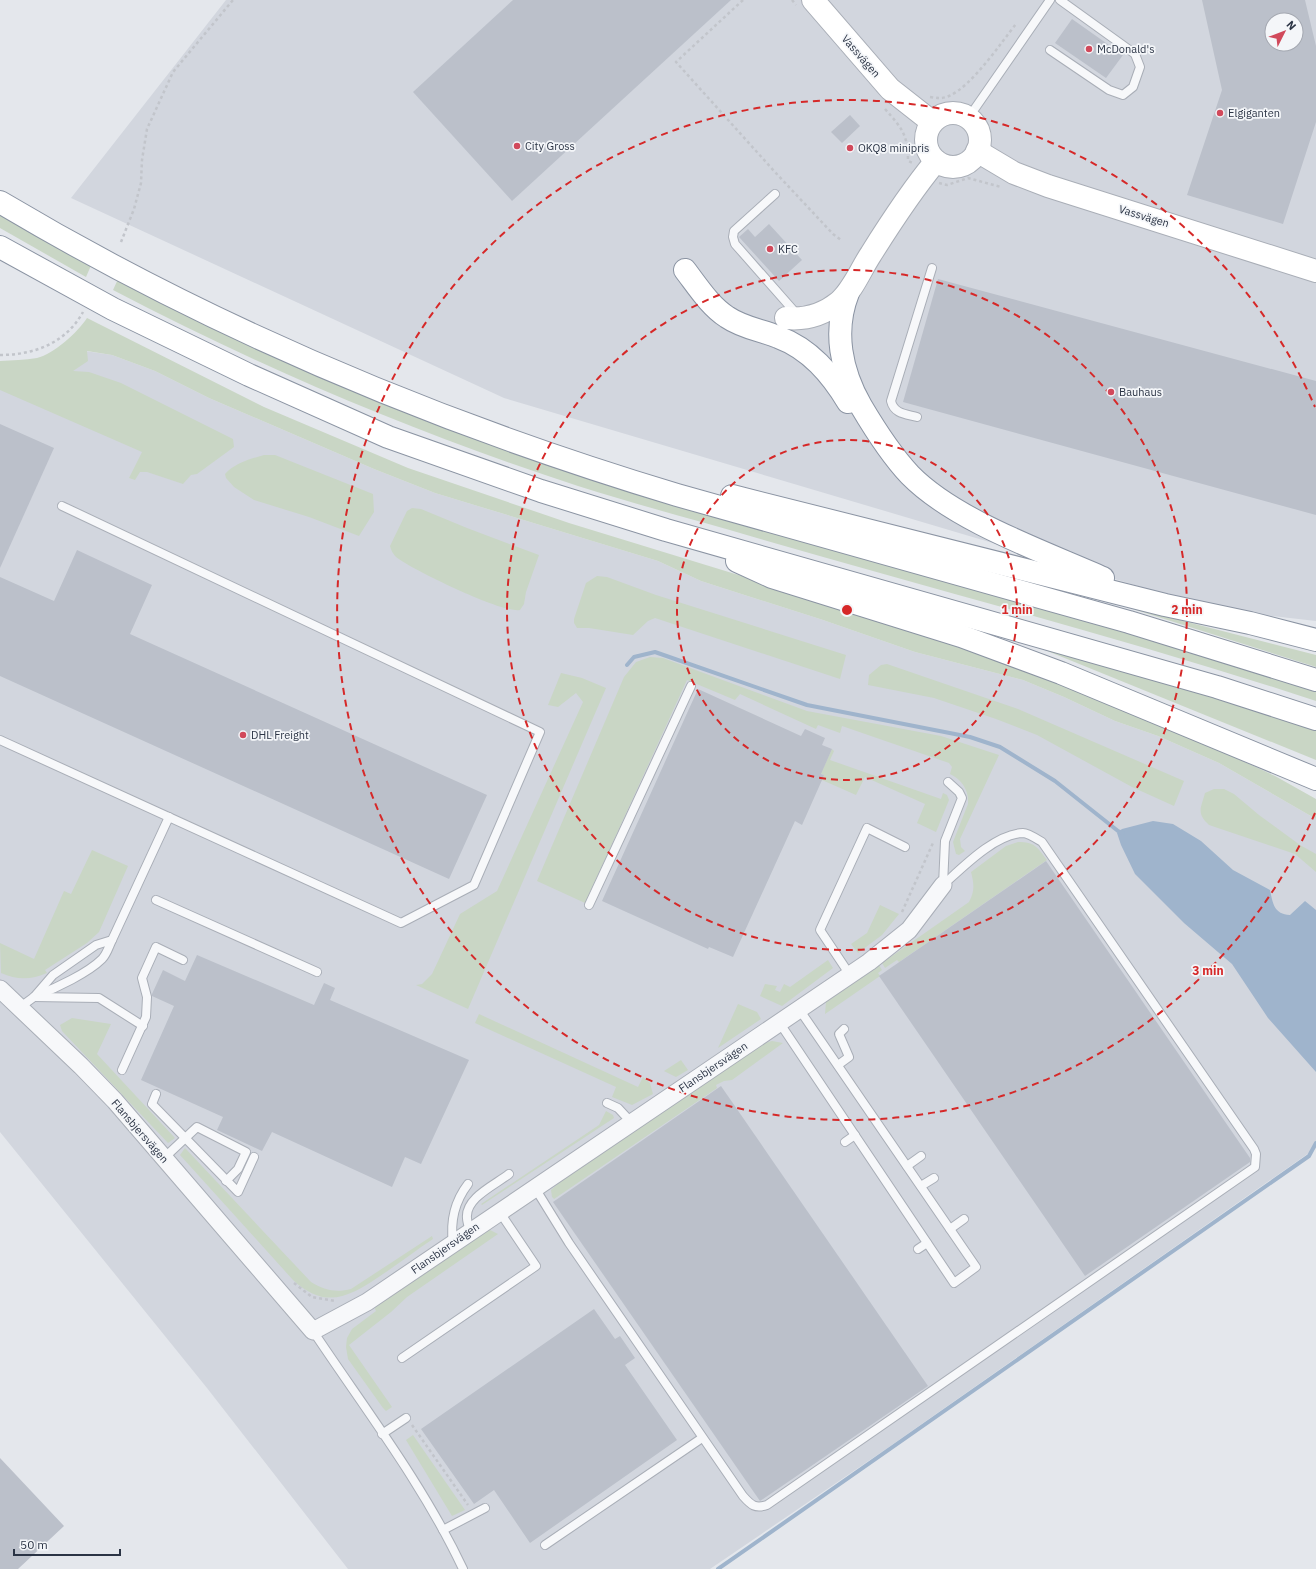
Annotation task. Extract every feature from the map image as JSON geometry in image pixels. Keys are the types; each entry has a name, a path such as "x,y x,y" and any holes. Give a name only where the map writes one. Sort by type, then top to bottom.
{"main road":[{"name":"Vassvägen","path":"813,0 890,90 932,122"},
{"path":"950,112 969,117 976,124 980,135 980,147 974,158 961,166 950,167 936,161 927,150 925,140 928,127 937,117 950,112"},
{"name":"Vassvägen","path":"977,151 1014,174 1316,271"},
{"path":"910,475 872,426 855,396 849,382 842,355 839,335 842,312 848,293 878,241 936,161"},
{"path":"0,202 50,232 151,287 325,369 469,427 601,472 1129,622 1316,680"},
{"path":"0,247 113,309 249,375 388,437 541,491 666,530 1217,687 1316,719"},
{"path":"685,270 711,304 727,317 747,328 788,341 815,359 838,387 869,437 888,458 942,500 984,525 1165,605 1221,611 1316,632"},
{"path":"790,314 800,320 812,317 828,309 848,293"},
{"path":"256,336 477,417 632,469 682,483 1165,605 1250,623 1316,640"},
{"path":"666,530 772,577 961,636 1061,673 1316,779"},
{"path":"1283,766 1316,785"}],"street":[{"name":"Flansbjersvägen","path":"0,989 81,1066 164,1158 313,1331 367,1302 499,1211 869,962 909,930 943,885"}],"lane":[{"path":"969,117 1050,0"},
{"path":"1050,50 1109,90 1123,95 1133,87 1140,67 1135,54 1060,0"},
{"path":"775,194 734,230 733,237 735,244 790,314"},
{"path":"917,417 898,412 893,408 891,401 932,268"},
{"path":"0,740 401,923 474,885 540,732 62,506"},
{"path":"589,905 691,686"},
{"path":"943,885 945,841 962,798 959,792 948,782"},
{"path":"34,997 59,987 102,959 108,951 169,817"},
{"path":"850,975 820,930 867,828 905,847"},
{"path":"535,1188 569,1243 742,1496 752,1506 759,1507 767,1505 1255,1167 1256,1154 1254,1149 1042,842 1024,833 1004,838 972,859 943,885"},
{"path":"156,900 316,972"},
{"path":"19,1008 34,997 53,975 96,945 112,940"},
{"path":"122,1070 146,1018 147,997 142,978 156,948 183,960"},
{"path":"34,997 99,998 142,1026"},
{"path":"779,1022 954,1283 976,1268 799,1009"},
{"path":"838,1064 849,1057 840,1034 844,1029"},
{"path":"156,1094 152,1104 238,1192 254,1157"},
{"path":"607,1103 618,1108 631,1122"},
{"path":"164,1158 197,1127 246,1152 238,1169 226,1181"},
{"path":"845,1142 854,1135"},
{"path":"907,1166 921,1156"},
{"path":"470,1231 467,1218 468,1208 474,1199 509,1174"},
{"path":"921,1186 934,1178"},
{"path":"453,1243 451,1231 454,1211 459,1195 468,1184"},
{"path":"402,1358 536,1266 499,1211"},
{"path":"950,1229 964,1220"},
{"path":"918,1249 927,1242"},
{"path":"313,1331 382,1434 416,1481 463,1569"},
{"path":"382,1434 406,1418"},
{"path":"545,1545 702,1438"},
{"path":"443,1530 485,1508"}],"path":[{"path":"121,242 134,209 141,184 142,160 147,129 174,72 233,0"},
{"path":"743,0 676,62 774,171 833,234 841,240"},
{"path":"930,97 937,98 948,96 965,84 981,68 1016,24"},
{"path":"0,355 24,354 41,350 72,329 86,308"},
{"path":"899,918 936,838"},
{"path":"289,1279 312,1297 325,1300 341,1300"},
{"path":"406,1418 474,1514"}],"shaded area":[{"path":"226,0 1316,0 1316,621 1219,610 504,398 71,198"},
{"path":"78,350 112,355 155,371 209,398 374,469 435,493 658,561 701,581 823,620 915,652 1023,680 1115,721 1158,736 1219,763 1316,819 1316,1148 886,1449 710,1569 348,1569 207,1388 0,1132 0,373"}],"green space":[{"path":"0,210 93,261 86,277 0,228"},
{"path":"119,277 340,381 1316,685 1316,701 1177,657 622,500 518,466 400,422 341,398 283,373 169,319 113,290"},
{"path":"87,318 264,407 408,468 569,523 758,581 1005,661 1219,750 1275,776 1316,799 1316,819 1219,763 1158,736 1115,721 1023,680 915,652 823,620 701,581 658,561 435,493 374,469 209,398 155,371 112,355 87,351 88,361 73,371 89,372 121,383 233,439 234,447 197,474 191,475 183,484 147,472 140,472 135,480 129,478 142,452 0,390 0,361 32,359 44,356 65,342 78,330"},
{"path":"264,455 275,455 373,494 374,512 359,536 309,517 254,500 234,487 226,478 225,474 233,467"},
{"path":"412,508 421,509 539,555 526,592 524,604 520,610 496,605 457,590 419,571 396,557 390,546 407,511"},
{"path":"597,576 607,577 656,595 846,655 840,679 655,618 648,621 633,635 589,628 577,628 574,623 574,619 586,583"},
{"path":"1117,604 1316,655 1316,667"},
{"path":"998,631 1316,727 1316,760"},
{"path":"650,657 663,658 807,711 941,736 999,755 960,839 961,847 965,851 959,855 956,854 953,842 968,804 968,799 964,786 958,779 950,774 952,767 949,763 842,726 840,733 818,725 816,729 740,694 735,700 687,680 585,903 537,881 624,677 636,662"},
{"path":"887,664 1018,709 1184,781 1174,806 1132,787 1037,735 934,698 868,685 869,675 881,665"},
{"path":"561,673 582,678 606,688 468,1009 416,985 422,984 432,974 460,914 497,891 583,702 576,693 558,707 548,705"},
{"path":"832,749 834,751 830,760 941,799 943,793 947,795 949,800 936,832 917,823 925,804 865,777 856,795 822,780 824,775 818,772 822,771"},
{"path":"1214,789 1224,789 1234,794 1259,815 1300,845 1316,854 1316,872 1295,854 1209,825 1202,817 1201,807 1205,793"},
{"path":"1018,842 1032,844 1047,860 899,962 897,960 885,968 882,963 969,902 973,887 971,872 1006,846"},
{"path":"92,850 128,866 99,932 87,943 45,970 47,973 30,978 18,978 1,973 0,943 34,959 64,891 71,894"},
{"path":"880,905 899,914 882,935 858,953 851,944 867,933"},
{"path":"828,960 833,968 782,1006 760,996 765,984 777,986 775,990 780,992 784,984 790,987"},
{"path":"879,965 882,970 878,973 880,976 825,1014 826,1002"},
{"path":"738,1004 757,1012 761,1019 718,1048"},
{"path":"479,1014 638,1087 643,1077 650,1083 653,1094 632,1105 612,1097 616,1087 475,1023"},
{"path":"72,1018 111,1024 97,1054 175,1138 168,1143 62,1031 60,1025"},
{"path":"772,1041 783,1043 732,1080 724,1081 716,1085 717,1088 554,1199 552,1197 551,1190 562,1180 765,1043"},
{"path":"681,1060 688,1070 676,1077 664,1071"},
{"path":"606,1111 613,1115 614,1118 482,1205 481,1204 599,1125"},
{"path":"185,1148 311,1282 321,1287 335,1291 351,1289 432,1236 433,1239 360,1289 338,1297 328,1298 316,1295 305,1290 293,1280 180,1155"},
{"path":"490,1230 498,1234 407,1297 391,1312 349,1345 392,1407 386,1411 348,1359 346,1347 347,1338 352,1329 376,1311 374,1307 485,1231"},
{"path":"413,1435 465,1510 452,1516 406,1440"}],"water":[{"path":"1153,821 1173,824 1201,841 1233,870 1270,890 1273,904 1281,913 1290,915 1305,901 1316,910 1316,1072 1268,1018 1232,964 1184,923 1135,874 1117,833 1122,829"}],"building":[{"name":"City Gross","path":"513,0 731,0 512,201 413,92"},
{"path":"1202,0 1305,0 1316,46 1316,122 1283,224 1187,195 1222,90"},
{"name":"McDonald's","path":"1072,19 1123,55 1106,78 1055,43"},
{"path":"850,115 860,126 842,143 831,132"},
{"name":"KFC","path":"769,224 802,260 779,281 739,237 748,229 755,237"},
{"name":"Bauhaus","path":"938,279 1316,381 1316,515 903,402"},
{"path":"0,424 54,448 0,568"},
{"name":"DHL Freight","path":"77,550 152,585 130,634 487,795 449,879 0,676 0,577 54,601"},
{"path":"698,689 801,736 805,729 825,738 822,745 832,749 821,774 824,775 802,825 795,821 733,957 709,947 708,949 602,901"},
{"path":"1046,861 1250,1158 1250,1162 1085,1276 879,976"},
{"path":"197,955 314,1005 324,983 335,988 330,1000 469,1060 421,1164 405,1157 392,1187 272,1132 262,1151 217,1130 223,1117 141,1080 174,1006 152,996 152,994 163,970 185,981"},
{"path":"721,1086 928,1386 760,1501 553,1202"},
{"path":"594,1309 615,1339 620,1336 635,1358 625,1365 677,1440 530,1543 494,1490 474,1504 421,1429"},
{"path":"0,1458 64,1526 18,1569 0,1569"}],"waterway":[{"path":"627,665 634,657 655,652 807,705 970,737 1000,747 1055,781 1118,831 1123,833"},
{"path":"718,1569 1309,1156 1316,1143"}],"place":[{"name":"McDonald's","path":"1089,49"},
{"name":"Elgiganten","path":"1220,113"},
{"name":"City Gross","path":"517,146"},
{"name":"OKQ8 minipris","path":"850,148"},
{"name":"KFC","path":"770,249"},
{"name":"Bauhaus","path":"1111,392"},
{"name":"DHL Freight","path":"243,735"}]}
